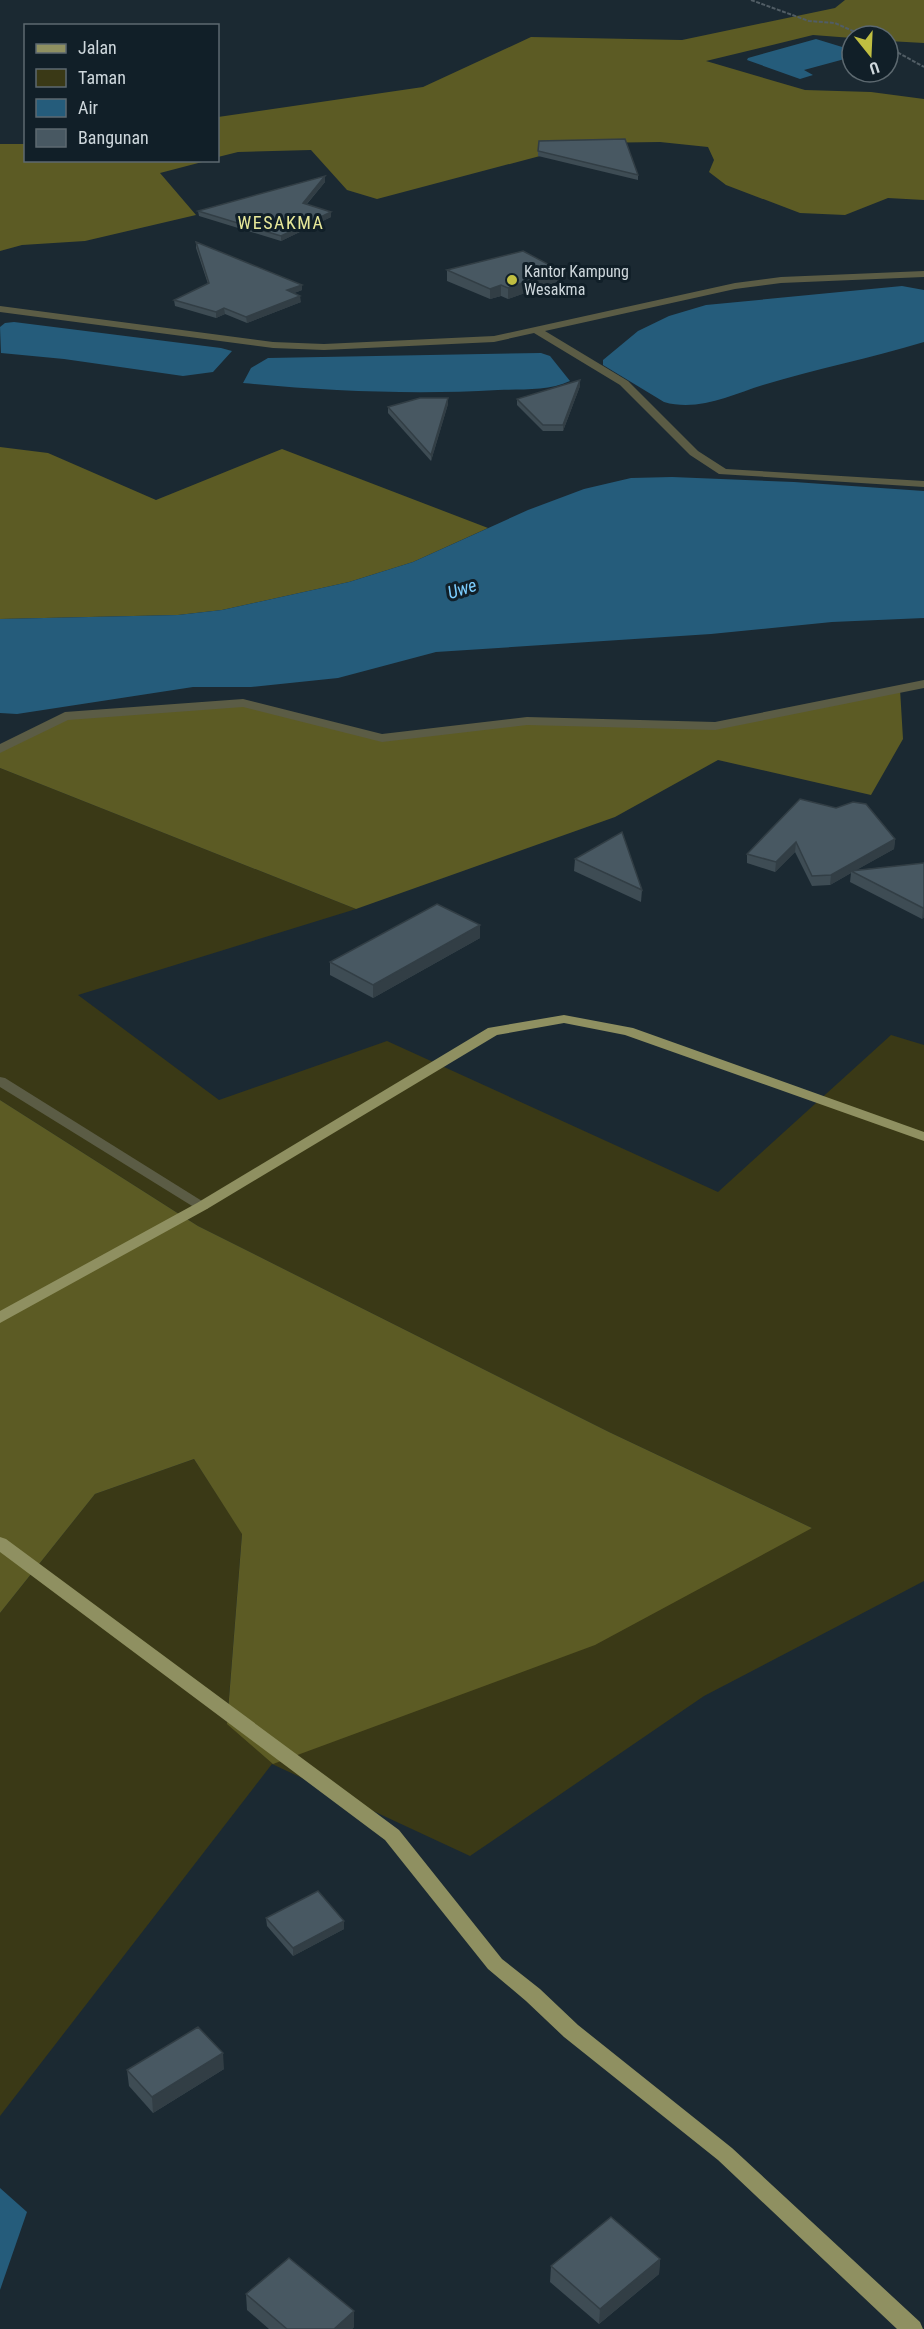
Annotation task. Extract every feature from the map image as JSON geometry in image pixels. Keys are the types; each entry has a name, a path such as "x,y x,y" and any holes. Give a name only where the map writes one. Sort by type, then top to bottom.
{"main road":[{"path":"0,1318 202,1206 493,1031 564,1019 628,1031 924,1137"},
{"path":"0,1543 392,1835 495,1964 533,1995 571,2031 725,2154 912,2329"}],"street":[{"path":"0,309 273,345 324,348 494,339 735,286 781,280 924,274"},
{"path":"538,331 624,383 693,453 723,472 924,484"},
{"path":"0,749 65,716 243,703 382,738 527,721 715,726 924,684"},
{"path":"0,1081 202,1206"}],"path":[{"path":"751,0 809,21 840,25"},
{"path":"900,54 924,67"}],"green space":[{"path":"0,768 356,909 78,995 219,1100 387,1041 718,1192 891,1035 924,1045 924,1581 704,1696 470,1856 272,1764 0,2116 0,1613 95,1494 194,1459 242,1533 227,1723 812,1528 609,1432 198,1226 0,1100"}],"shaded area":[{"path":"845,0 924,0 924,43 900,42 900,24 840,24 840,37 813,35 706,61 805,90 871,92 924,99 924,200 888,198 845,215 800,213 726,185 709,172 714,160 708,147 660,142 589,143 377,199 347,190 311,150 238,152 219,157 219,117 423,87 531,37 682,40 835,8"},
{"path":"0,144 24,144 24,162 202,162 160,173 196,215 85,241 22,245 0,251"},
{"path":"0,447 48,453 156,500 282,449 488,528 413,562 349,582 222,610 178,615 0,619"},
{"path":"900,689 903,739 871,795 718,760 615,817 356,909 0,768 0,749 65,716 243,703 382,738 527,721 715,726"},
{"path":"0,1100 198,1226 609,1432 812,1528 595,1645 273,1764 227,1724 242,1534 194,1459 95,1494 0,1613"}],"water":[{"path":"816,39 840,46 840,60 804,70 813,75 800,79 747,60"},
{"path":"902,286 924,290 924,342 783,379 714,401 689,405 664,402 603,365 603,360 638,331 669,316 706,305"},
{"path":"14,322 232,351 213,372 183,376 64,359 1,353 0,327 5,323"},
{"path":"541,353 550,356 570,381 535,389 434,392 338,390 243,383 251,368 268,358"},
{"name":"Uwe","path":"672,477 924,491 924,618 832,622 711,634 436,652 338,678 251,687 193,687 17,714 0,713 0,619 178,615 222,610 349,582 413,562 528,510 584,489 631,478"},
{"path":"0,2188 27,2212 0,2290"}],"building":[{"path":"625,139 638,175 538,151 539,141"},
{"path":"325,176 303,203 331,212 281,236 198,211"},
{"path":"196,242 302,285 287,290 300,296 246,317 224,308 216,312 174,300 209,283"},
{"path":"523,251 559,270 508,288 501,285 490,289 447,270"},
{"path":"580,380 563,425 543,425 517,399"},
{"path":"420,398 448,398 431,455 388,407"},
{"path":"800,799 836,808 853,802 866,804 895,839 831,875 812,876 796,842 776,862 747,854"},
{"path":"622,832 642,890 575,859"},
{"path":"924,863 923,908 851,871"},
{"path":"437,904 480,925 373,985 330,962"},
{"path":"318,1891 344,1921 293,1948 266,1918"},
{"path":"198,2027 223,2053 152,2097 127,2070"},
{"path":"611,2217 660,2259 600,2309 551,2266"},
{"path":"289,2258 354,2311 334,2329 287,2329 246,2294"}],"place":[{"name":"Kantor Kampung Wesakma","path":"512,280"}],"district":[{"name":"WESAKMA","path":"281,223"}]}
